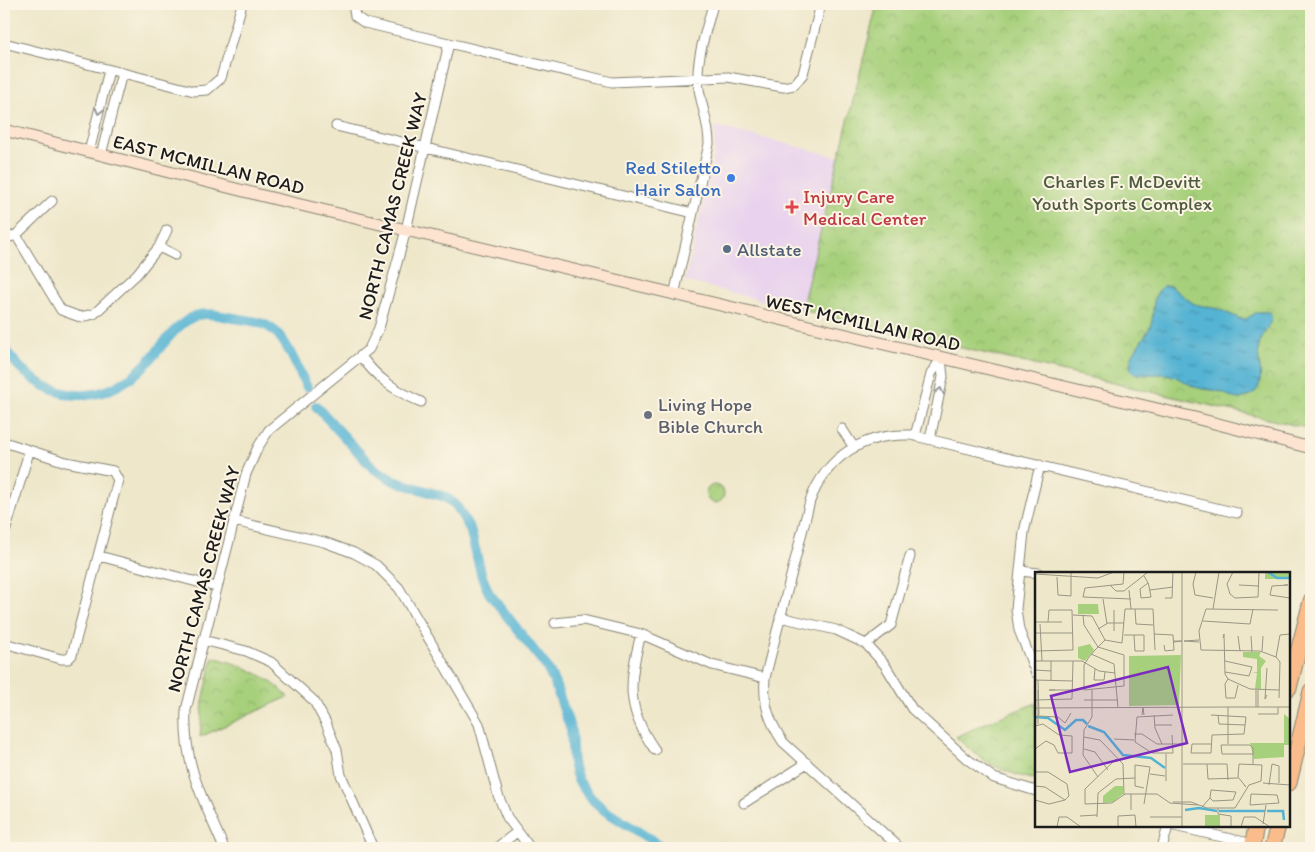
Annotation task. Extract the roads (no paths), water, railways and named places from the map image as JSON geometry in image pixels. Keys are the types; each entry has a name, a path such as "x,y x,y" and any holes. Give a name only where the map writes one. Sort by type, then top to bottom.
{"highway":[{"path":"1290,684 1311,601"},
{"path":"1290,779 1311,691"},
{"path":"1252,846 1256,827"},
{"path":"1272,848 1278,827"}],"main road":[{"name":"EAST MCMILLAN ROAD","path":"4,130 406,230"},
{"name":"WEST MCMILLAN ROAD","path":"406,230 1195,418 1311,448"}],"street":[{"path":"4,43 194,91 212,87 223,72 242,4"},
{"path":"353,4 355,16 365,23 612,82 735,77 783,87 794,85 804,74 822,4"},
{"path":"674,295 709,144 708,119 698,79 701,55 713,4"},
{"name":"NORTH CAMAS CREEK WAY","path":"224,848 189,765 184,736 186,710 246,474 258,447 269,430 369,349 379,328 406,230 449,43"},
{"path":"89,152 109,70"},
{"path":"101,155 122,73"},
{"path":"336,126 693,213"},
{"path":"4,239 16,235 52,201"},
{"path":"16,235 61,310 80,317 94,314 136,274 159,247 167,230"},
{"path":"159,247 175,255"},
{"path":"361,356 370,368 392,389 421,402"},
{"path":"915,436 931,374 942,359"},
{"path":"930,439 943,378 942,359"},
{"path":"842,429 853,446"},
{"path":"900,848 783,742 772,725 764,701 765,678 814,490 832,464 853,446 890,435 915,436 1237,513"},
{"path":"4,442 29,452 115,472 117,486 74,651 68,659 61,659 4,643"},
{"path":"6,528 29,452"},
{"path":"1035,670 1017,620 1024,532 1040,465"},
{"path":"234,520 324,542 354,553 376,565 399,588 479,724 498,795 507,817 530,848"},
{"path":"99,556 216,587"},
{"path":"866,644 891,625 910,556"},
{"path":"1020,571 1035,573"},
{"path":"780,616 842,632 866,644 885,665 912,709 967,760 994,778 1035,791"},
{"path":"554,623 583,620 641,634 712,665 765,678"},
{"path":"641,634 632,669 631,690 643,734 654,750"},
{"path":"203,640 246,651 271,662 314,701 326,723 337,750 341,775 373,848"},
{"path":"744,803 807,763"},
{"path":"1162,848 1168,827"},
{"path":"1178,827 1252,846"},
{"path":"496,848 517,832"}],"water":[{"path":"1163,286 1170,286 1194,304 1218,309 1241,319 1246,319 1257,312 1269,312 1272,319 1259,346 1261,375 1259,386 1254,393 1236,399 1218,391 1195,387 1171,375 1143,375 1132,371 1130,366 1133,355 1150,327 1154,300"}],"waterway":[{"path":"4,348 19,366 35,380 53,390 72,394 91,394 110,389 129,379 147,363 173,333 191,318 205,314 214,315 256,322 272,329 283,340 307,387"},
{"path":"316,406 373,468 394,481 445,497 456,505 470,529 482,577 489,593 546,666 555,684 571,730 573,764 578,780 590,797 604,810 664,848"}],"place":[{"name":"Red Stiletto Hair Salon","path":"731,178"},
{"name":"Injury Care Medical Center","path":"792,207"},
{"name":"Allstate","path":"727,249"},
{"name":"Living Hope Bible Church","path":"648,415"}],"park label":[{"name":"Charles F. McDevitt Youth Sports Complex","path":"1122,192"}]}
